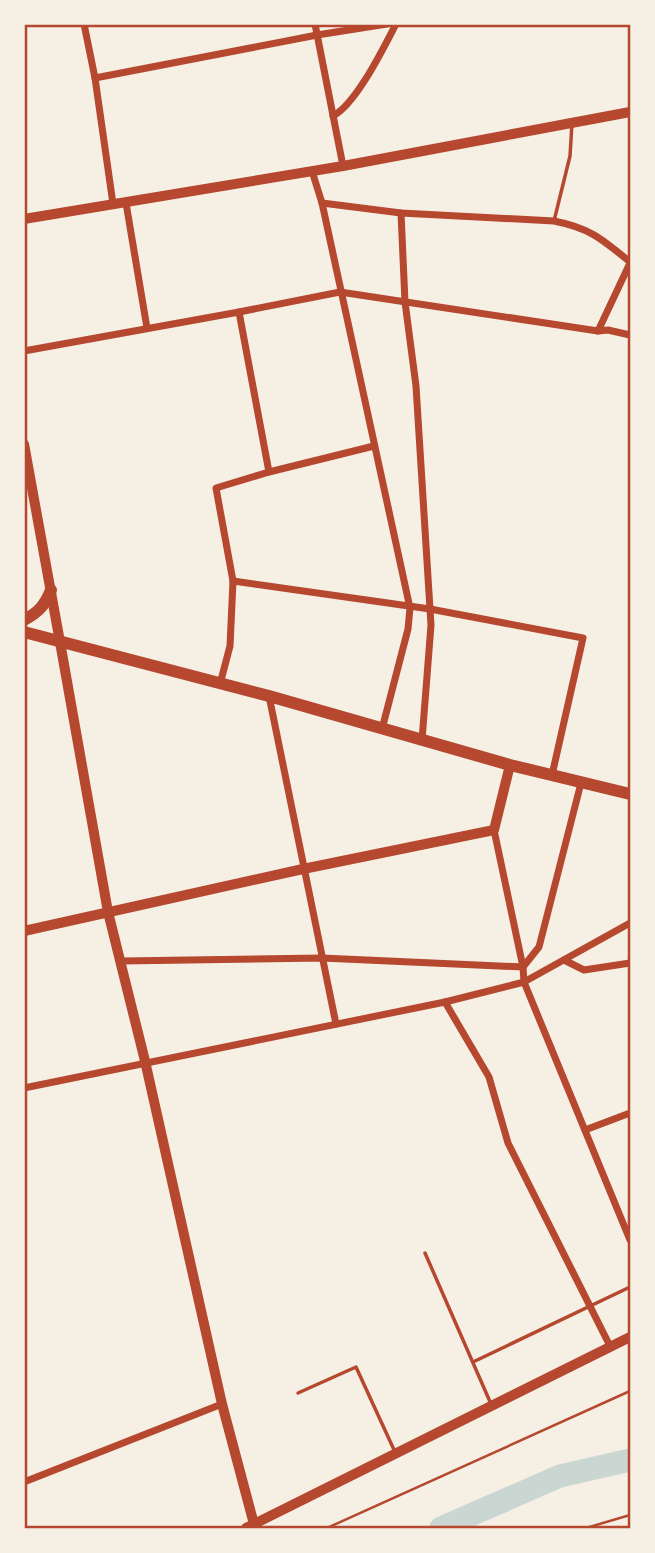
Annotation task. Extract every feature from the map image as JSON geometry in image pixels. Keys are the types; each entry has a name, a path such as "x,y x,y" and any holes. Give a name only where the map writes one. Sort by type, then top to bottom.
{"main road":[{"path":"24,620 46,604 51,590"},
{"path":"24,632 269,696 510,765 631,794"},
{"path":"60,642 108,912 122,961 252,1527"}],"street":[{"path":"84,24 95,78 113,204"},
{"path":"315,24 343,166"},
{"path":"95,78 387,24"},
{"path":"333,116 344,110 351,101 396,24"},
{"path":"24,219 343,166 631,113"},
{"path":"312,171 322,202 410,608 408,629 383,729"},
{"path":"322,202 401,213 554,221 578,225 598,235 631,262 598,331"},
{"path":"126,203 147,328"},
{"path":"401,213 405,302 416,386 431,625 422,740"},
{"path":"24,351 340,292 631,335"},
{"path":"239,312 269,472"},
{"path":"24,444 60,642"},
{"path":"220,684 230,646 233,581 216,488 374,446"},
{"path":"233,581 430,609 583,638 552,775"},
{"path":"269,696 336,1024"},
{"path":"510,765 494,830 524,982 631,1240"},
{"path":"523,967 539,947 582,783"},
{"path":"24,931 494,830"},
{"path":"24,1088 145,1061 445,1002 524,982 631,923"},
{"path":"122,961 322,958 523,967"},
{"path":"564,960 584,970 631,963"},
{"path":"445,1002 489,1077 508,1143 610,1346"},
{"path":"585,1130 631,1113"},
{"path":"252,1527 631,1336"},
{"path":"24,1482 222,1404"}],"lane":[{"path":"554,221 570,156 572,123"},
{"path":"425,1253 492,1406"},
{"path":"473,1362 631,1287"},
{"path":"298,1392 356,1367 396,1454"}],"path":[{"path":"327,1528 631,1391"},
{"path":"586,1528 631,1515"}],"waterway":[{"path":"441,1528 560,1476 630,1460"}]}
